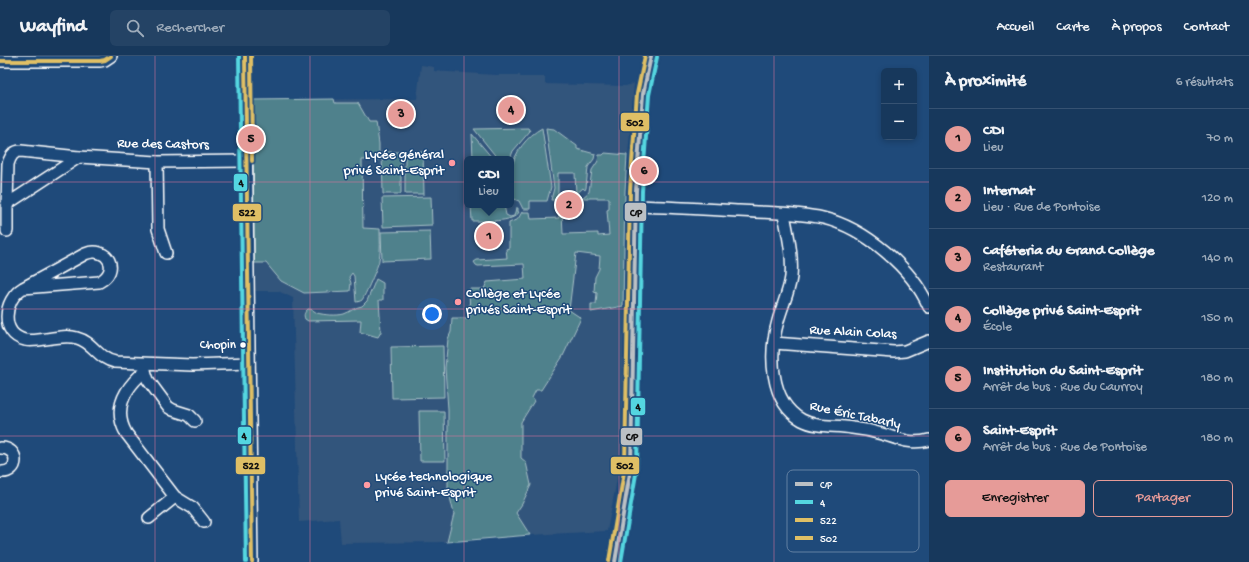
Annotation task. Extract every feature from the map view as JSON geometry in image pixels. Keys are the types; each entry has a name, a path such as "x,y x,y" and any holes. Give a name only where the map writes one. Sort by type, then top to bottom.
{"street":[{"path":"0,61 100,61 106,60 111,56"},
{"path":"245,56 252,562"},
{"path":"615,562 631,467 636,206 643,94 651,56"},
{"name":"Rue des Castors","path":"7,231 8,164 9,159 14,153 21,151 157,162 246,161"},
{"path":"7,204 79,156"},
{"path":"157,162 158,229 166,253"},
{"path":"636,206 784,214 824,219 846,227 870,240 900,266 919,289 929,307"},
{"name":"Rue Éric Tabarly","path":"784,214 790,248 791,270 789,286 778,321 774,343 773,369 777,388 786,406 801,420 814,425 843,426 907,442 929,440"},
{"path":"23,288 99,282 108,274 111,266 108,258 102,253 90,252 23,288 14,294 8,307 7,321 13,333 20,338 28,340 74,337 87,342 101,356 110,361 145,367 249,363"},
{"name":"Rue Alain Colas","path":"774,343 894,352 905,351 929,341"},
{"path":"145,367 146,376 151,385 168,406 173,410 185,413 195,421"},
{"path":"145,367 125,394 120,414 121,424 126,433 175,497 193,508 204,522"},
{"path":"0,448 6,448 12,452 15,459 15,464 7,472 0,472"},
{"path":"149,518 175,497"}],"shaded area":[{"name":"Collège et Lycée privés Saint-Esprit","path":"421,65 434,67 434,71 520,75 520,77 545,77 545,84 626,86 634,83 625,191 623,415 619,469 607,531 530,535 447,542 341,543 339,519 299,522 293,298 278,291 255,291 253,100 417,99"}],"green space":[{"path":"334,99 335,103 358,103 369,122 376,122 379,144 379,160 362,160 363,228 380,229 380,256 377,268 363,298 357,302 354,276 352,273 349,277 351,283 350,291 304,293 281,281 266,263 254,263 253,100"},
{"path":"528,128 530,131 513,151 511,156 496,156 474,129"},
{"path":"542,128 551,187 547,201 530,201 530,209 523,209 519,201 514,199 514,160 518,151 526,140"},
{"path":"546,128 554,129 577,146 577,149 595,154 594,159 588,167 585,190 583,188 576,194 575,173 558,173 558,200 551,200 554,188"},
{"path":"472,134 490,156 473,156"},
{"path":"382,152 401,152 401,194 383,194"},
{"path":"405,152 423,152 424,194 405,194"},
{"path":"605,153 627,155 623,306 591,312 591,304 596,304 597,293 594,292 595,277 599,269 600,256 576,253 569,310 581,318 563,356 541,390 536,390 532,398 534,401 521,422 521,458 526,462 531,485 516,513 530,535 447,542 454,514 448,489 448,409 445,368 452,318 470,318 469,289 484,289 487,282 525,279 524,264 478,266 474,262 477,260 507,258 506,249 509,248 509,223 518,219 522,212 530,212 531,219 559,218 559,212 562,212 563,234 598,233 598,236 609,235 607,210 609,209 609,198 582,198 589,192 592,170 598,161 599,155 603,155"},
{"path":"431,197 432,225 383,227 382,198"},
{"path":"471,208 505,208 506,215 510,217 514,216 516,208 518,208 519,212 516,216 505,220 472,221"},
{"path":"430,231 431,259 382,261 381,232"},
{"path":"376,279 383,283 383,300 379,300 381,332 378,337 360,332 361,320 308,321 305,319 304,316 308,309 320,314 338,315 362,306 367,301"},
{"path":"443,346 444,397 392,398 391,347"},
{"path":"419,411 444,411 445,461 420,461"}],"transit line":[{"name":"522","path":"0,61 100,61 111,56"},
{"name":"4","path":"239,56 246,562"},
{"name":"522","path":"245,56 252,562"},
{"name":"502","path":"251,56 252,161"},
{"name":"502","path":"609,561 625,466 630,191 637,94 645,56"},
{"name":"CP","path":"615,562 631,467 636,191 643,94 651,56"},
{"name":"4","path":"621,562 637,468 642,191 649,95 657,57"}],"place":[{"name":"Collège privé Saint-Esprit","path":"511,110"},
{"name":"Caféteria du Grand Collège","path":"401,114"},
{"name":"Institution du Saint-Esprit","path":"251,139"},
{"name":"Lycée général privé Saint-Esprit","path":"452,163"},
{"name":"Saint-Esprit","path":"644,171"},
{"name":"Internat","path":"569,205"},
{"name":"CDI","path":"489,236"},
{"name":"Collège et Lycée privés Saint-Esprit","path":"458,302"},
{"name":"Chopin","path":"243,345"},
{"name":"Lycée technologique privé Saint-Esprit","path":"367,485"}]}
